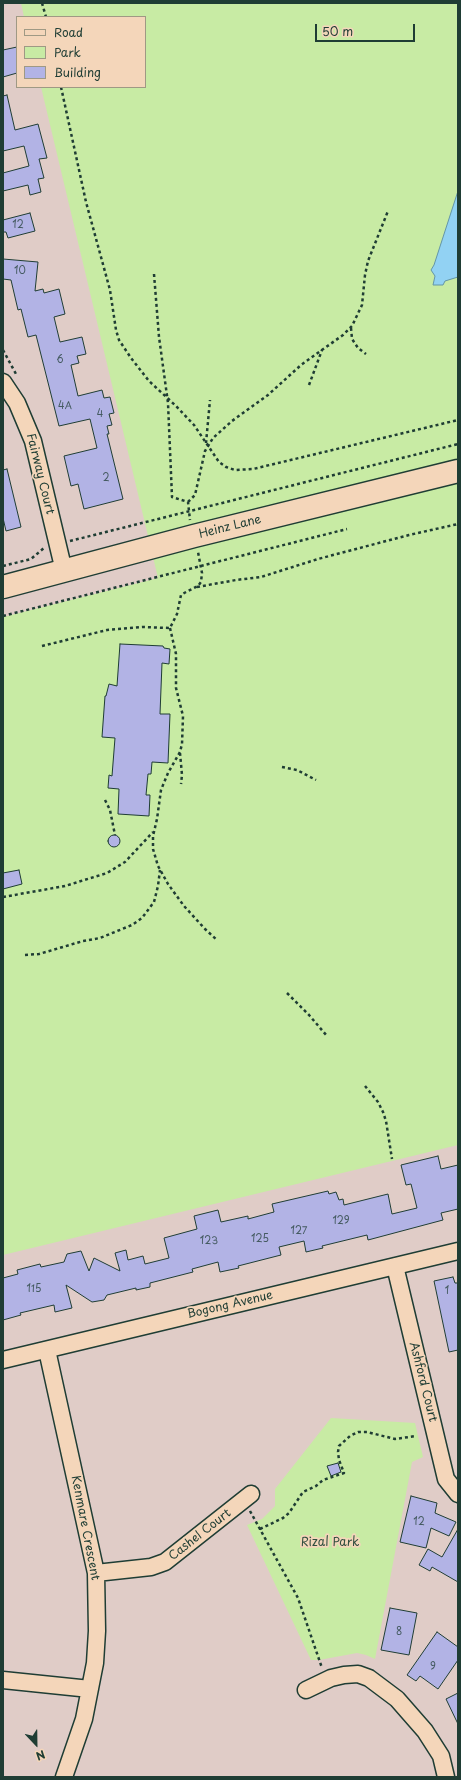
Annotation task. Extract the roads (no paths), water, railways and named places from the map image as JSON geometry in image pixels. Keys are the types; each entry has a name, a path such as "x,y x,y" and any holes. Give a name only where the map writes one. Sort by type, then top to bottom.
{"street":[{"name":"Fairway Court","path":"10,379 19,408 33,442 64,571"},
{"name":"Heinz Lane","path":"3,587 194,536 458,472"},
{"name":"Bogong Avenue","path":"3,1360 458,1251"},
{"name":"Ashford Court","path":"395,1266 446,1479 458,1494"},
{"name":"Kenmare Crescent","path":"47,1350 96,1572 96,1646 90,1689 81,1732 64,1777"},
{"name":"Cashel Court","path":"96,1572 151,1567 162,1564 172,1558 247,1497"},
{"path":"306,1690 344,1675 358,1674 369,1678 383,1687 403,1706 431,1739 441,1756 446,1777"},
{"path":"3,1680 90,1689"}],"water":[{"path":"458,191 458,277 445,281 443,285 433,285 435,276 431,270 434,265"}],"park label":[{"name":"Rizal Park","path":"330,1543"}]}
